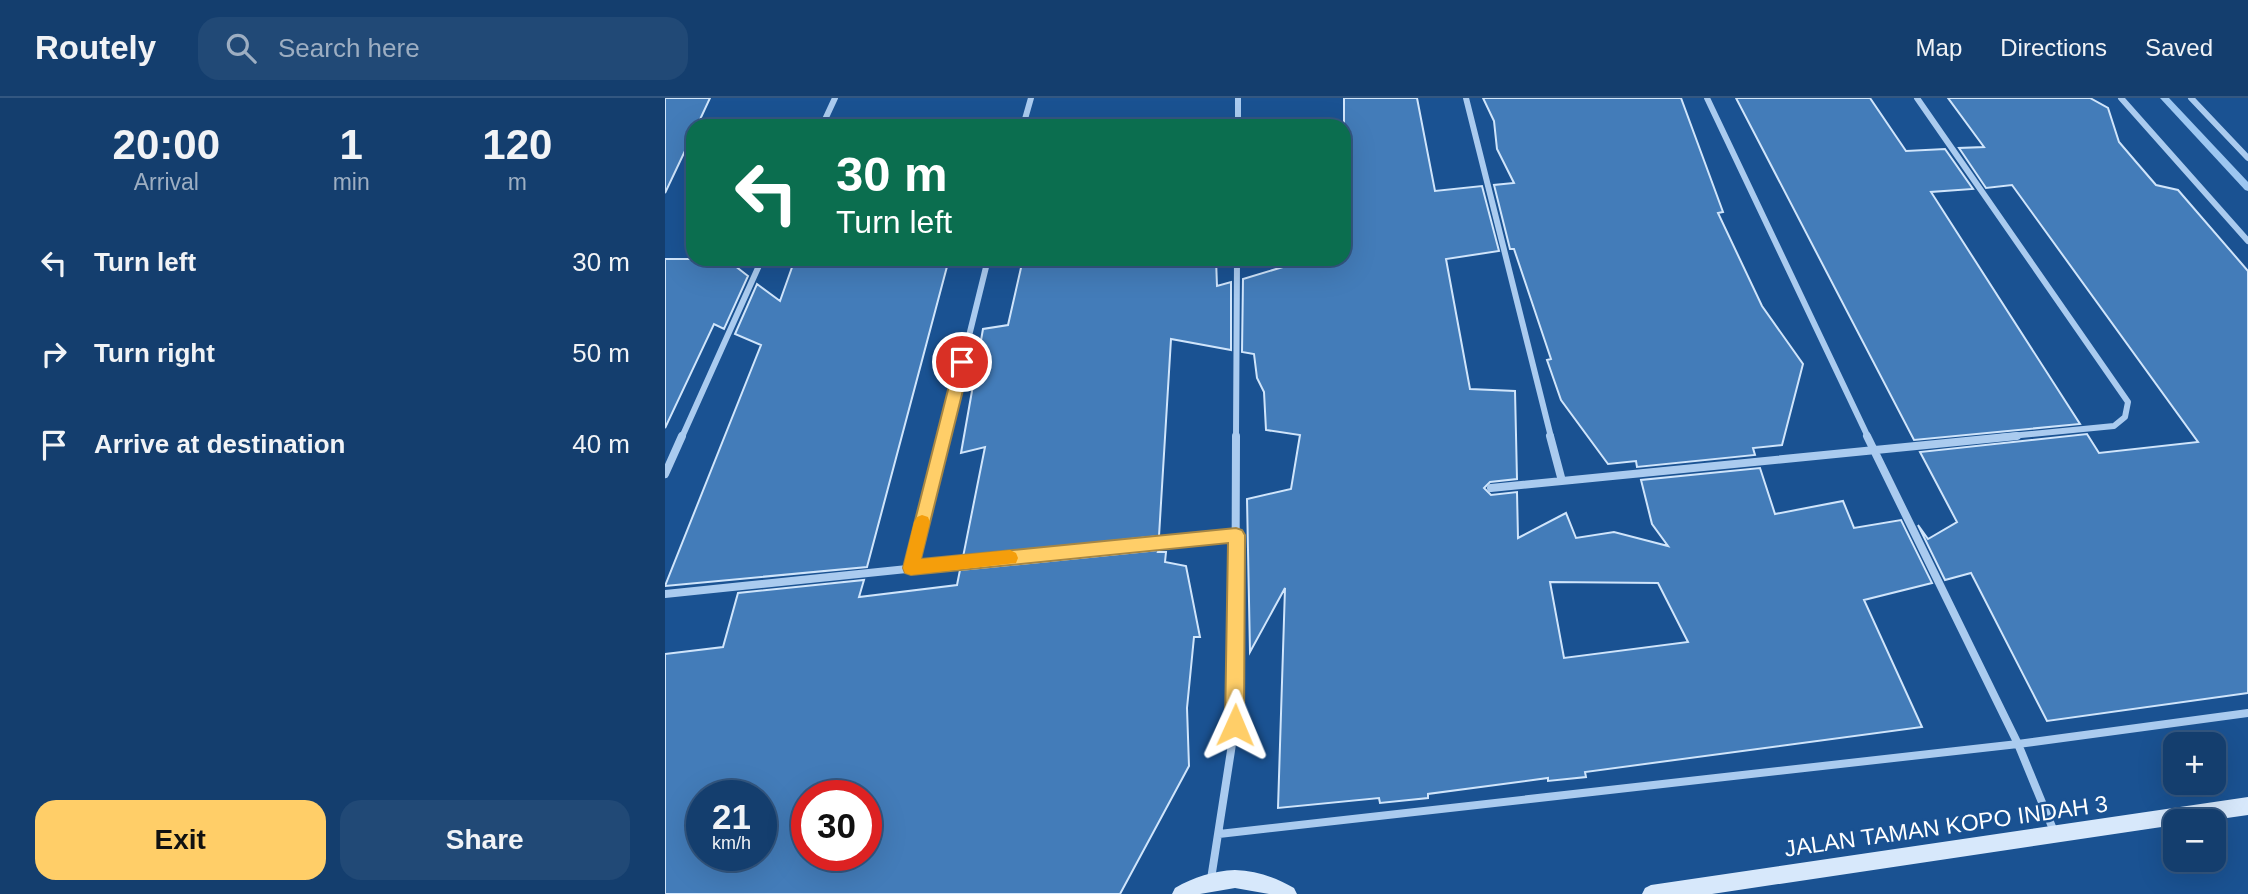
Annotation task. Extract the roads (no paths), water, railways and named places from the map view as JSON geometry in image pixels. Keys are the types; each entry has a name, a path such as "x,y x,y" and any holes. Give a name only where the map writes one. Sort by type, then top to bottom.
{"main road":[{"name":"JALAN TAMAN KOPO INDAH 3","path":"1651,894 2248,806"},
{"path":"1181,894 1210,882 1236,878 1259,881 1289,894"}],"street":[{"path":"825,119 835,98"},
{"path":"1025,119 1031,98"},
{"path":"1237,119 1238,98"},
{"path":"1466,98 1562,481"},
{"path":"1707,98 1874,451 2018,744 2055,834"},
{"path":"1491,488 2114,426 2125,417 2129,402 1917,98"},
{"path":"2121,98 2248,241"},
{"path":"2191,98 2248,158"},
{"path":"665,474 759,266"},
{"path":"911,568 986,266"},
{"path":"1210,882 1235,725 1237,266"},
{"path":"665,594 1236,535"},
{"path":"1219,834 2018,744 2248,713"}],"waterway":[{"path":"2164,98 2248,188"}]}
